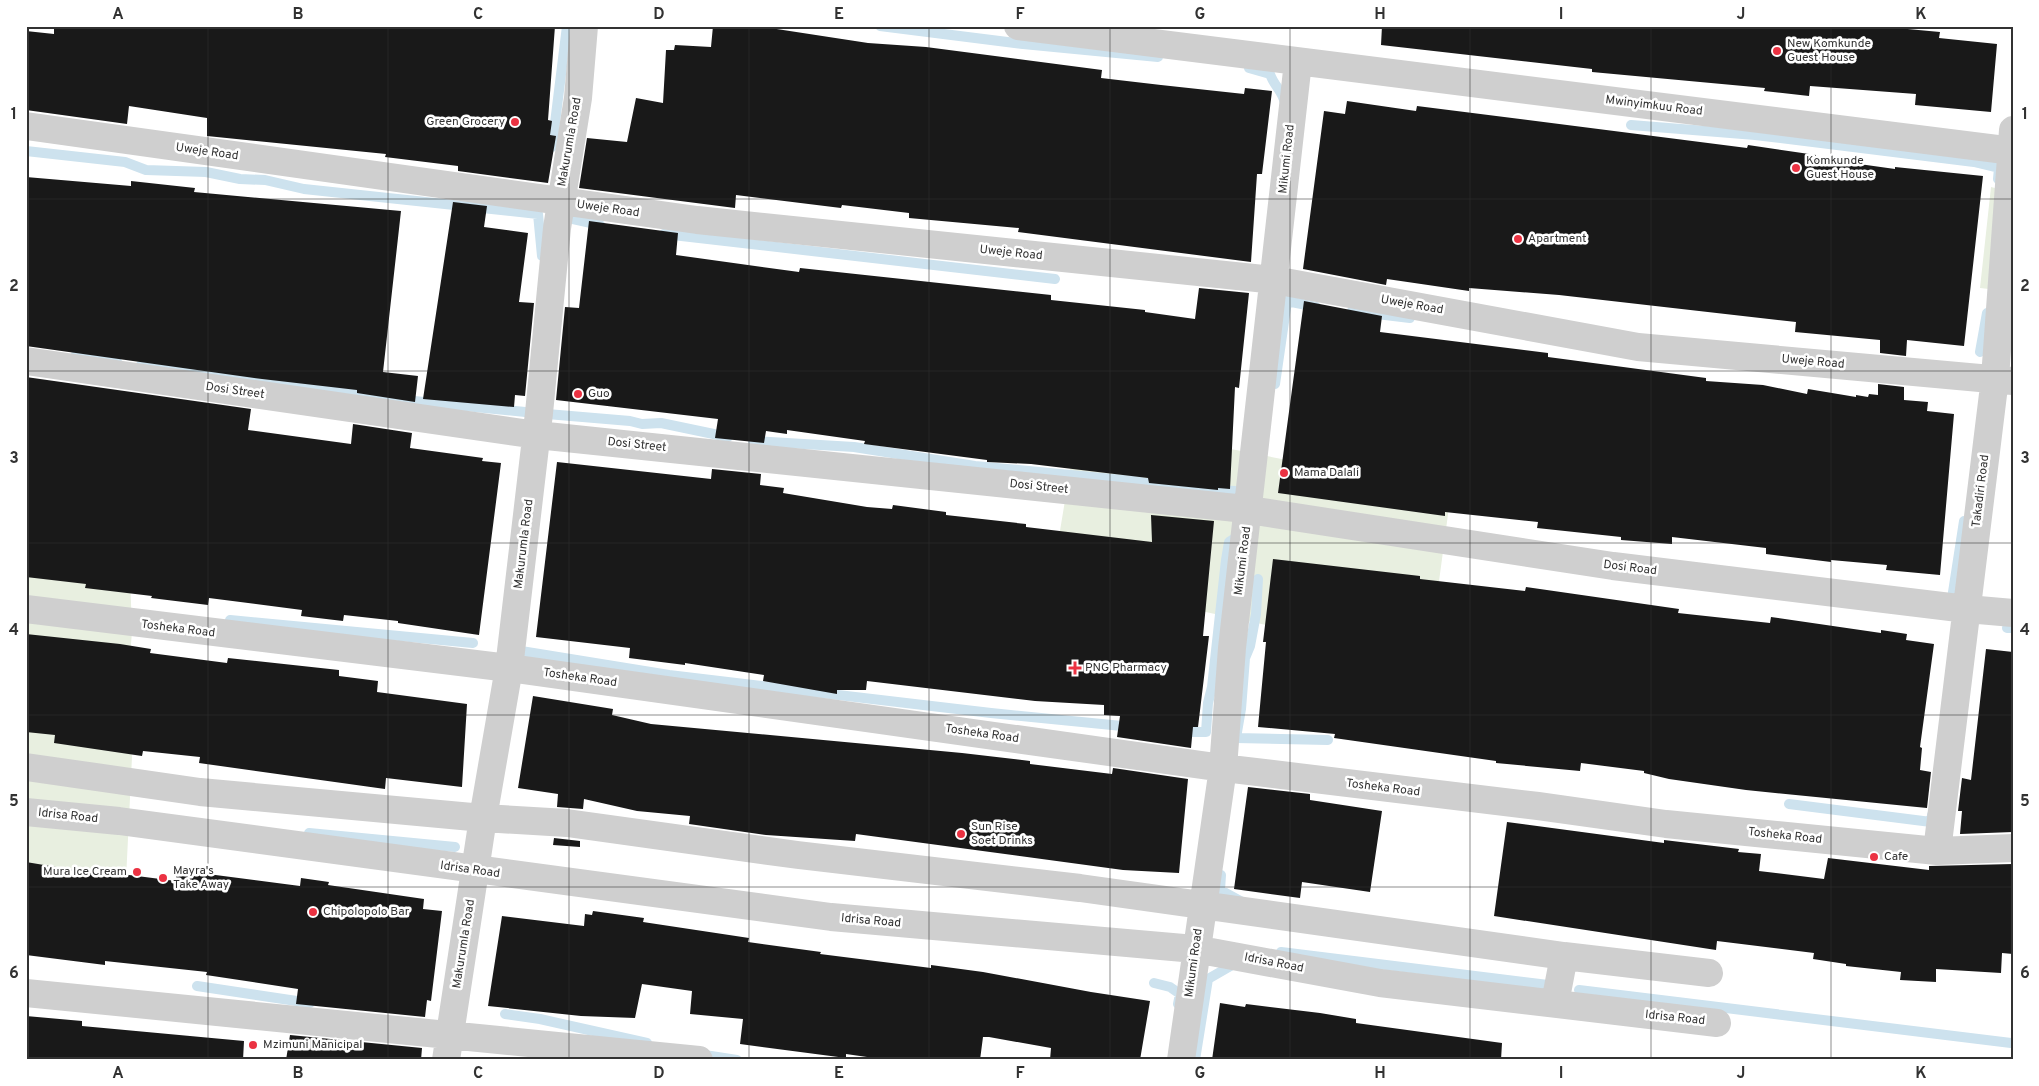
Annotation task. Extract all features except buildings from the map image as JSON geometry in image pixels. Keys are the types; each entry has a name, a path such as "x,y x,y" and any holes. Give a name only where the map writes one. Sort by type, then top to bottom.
{"street":[{"name":"Makurumla Road","path":"446,1060 482,818 510,668 537,434 560,202 578,98 584,26"},
{"name":"Mwinyimkuu Road","path":"1018,26 1298,62 2012,144"},
{"name":"Mikumi Road","path":"1181,1060 1195,950 1223,768 1232,648 1298,62"},
{"name":"Uweje Road","path":"26,126 560,202 811,233 1274,280 1638,346 2004,380"},
{"name":"Takadiri Road","path":"1937,852 1967,609 2004,380 2012,144"},
{"name":"Dosi Street","path":"26,362 537,434 1249,510"},
{"name":"Dosi Road","path":"1249,510 1613,566 2013,613"},
{"name":"Tosheka Road","path":"26,609 510,668 1223,768 1538,806 1666,824 1937,852 2013,848"},
{"path":"26,767 200,792 482,818 604,827 808,856 1080,888 1564,956 1709,973"},
{"name":"Idrisa Road","path":"26,812 119,821 475,871 831,917 1195,950 1380,982 1717,1023"},
{"path":"1555,1004 1564,956"},
{"path":"26,993 449,1033 699,1060"}],"green space":[{"path":"1991,187 1999,189 1989,289 1980,288"},
{"path":"1078,422 1092,422 1451,492 1433,626 1341,641 1052,579"},
{"path":"26,546 130,573 132,632 126,703 132,757 125,900 26,915"}],"waterway":[{"path":"552,147 567,26"},
{"path":"880,26 1023,44 1158,57"},
{"path":"1249,68 1270,74 1285,103"},
{"path":"1631,125 1755,135 1974,162 1999,168 1998,179"},
{"path":"26,151 125,162 146,170 206,172 240,179 265,180 304,189 538,214 542,256"},
{"path":"573,219 600,225"},
{"path":"664,234 1055,279"},
{"path":"1275,384 1287,301 1316,307"},
{"path":"1352,311 1410,318"},
{"path":"1980,352 1987,313"},
{"path":"75,356 95,356 117,362"},
{"path":"141,365 384,398 535,413"},
{"path":"547,414 630,421 642,424 661,423 728,437"},
{"path":"753,441 854,447 975,466 1134,481 1178,488 1235,491"},
{"path":"1951,605 1964,521"},
{"path":"1179,732 1206,732 1229,542 1240,535"},
{"path":"1258,579 1256,614 1250,646 1245,658 1241,709 1236,738 1328,740"},
{"path":"230,620 473,643"},
{"path":"2007,628 2013,628"},
{"path":"521,651 669,675 991,713 1132,727"},
{"path":"1789,804 1931,822 1932,815"},
{"path":"309,833 455,847"},
{"path":"1221,875 1220,890 1242,902"},
{"path":"1281,952 1548,985"},
{"path":"1195,1060 1208,979 1234,964"},
{"path":"1154,983 1170,987 1180,994 1178,1004"},
{"path":"197,986 310,1003"},
{"path":"1579,990 2011,1043"},
{"path":"505,1014 540,1019 647,1043"},
{"path":"698,1054 737,1060"}],"place":[{"name":"New Komkunde Guest House","path":"1777,51"},
{"name":"Green Grocery","path":"515,122"},
{"name":"Komkunde Guest House","path":"1796,168"},
{"name":"Apartment","path":"1518,239"},
{"name":"Guo","path":"578,394"},
{"name":"Mama Dalali","path":"1284,473"},
{"name":"PNG Pharmacy","path":"1075,668"},
{"name":"Sun Rise Soet Drinks","path":"961,834"},
{"name":"Cafe","path":"1874,857"},
{"name":"Mura Ice Cream","path":"137,872"},
{"name":"Mayra's Take Away","path":"163,878"},
{"name":"Chipolopolo Bar","path":"313,912"},
{"name":"Mzimuni Manicipal","path":"253,1045"}]}
